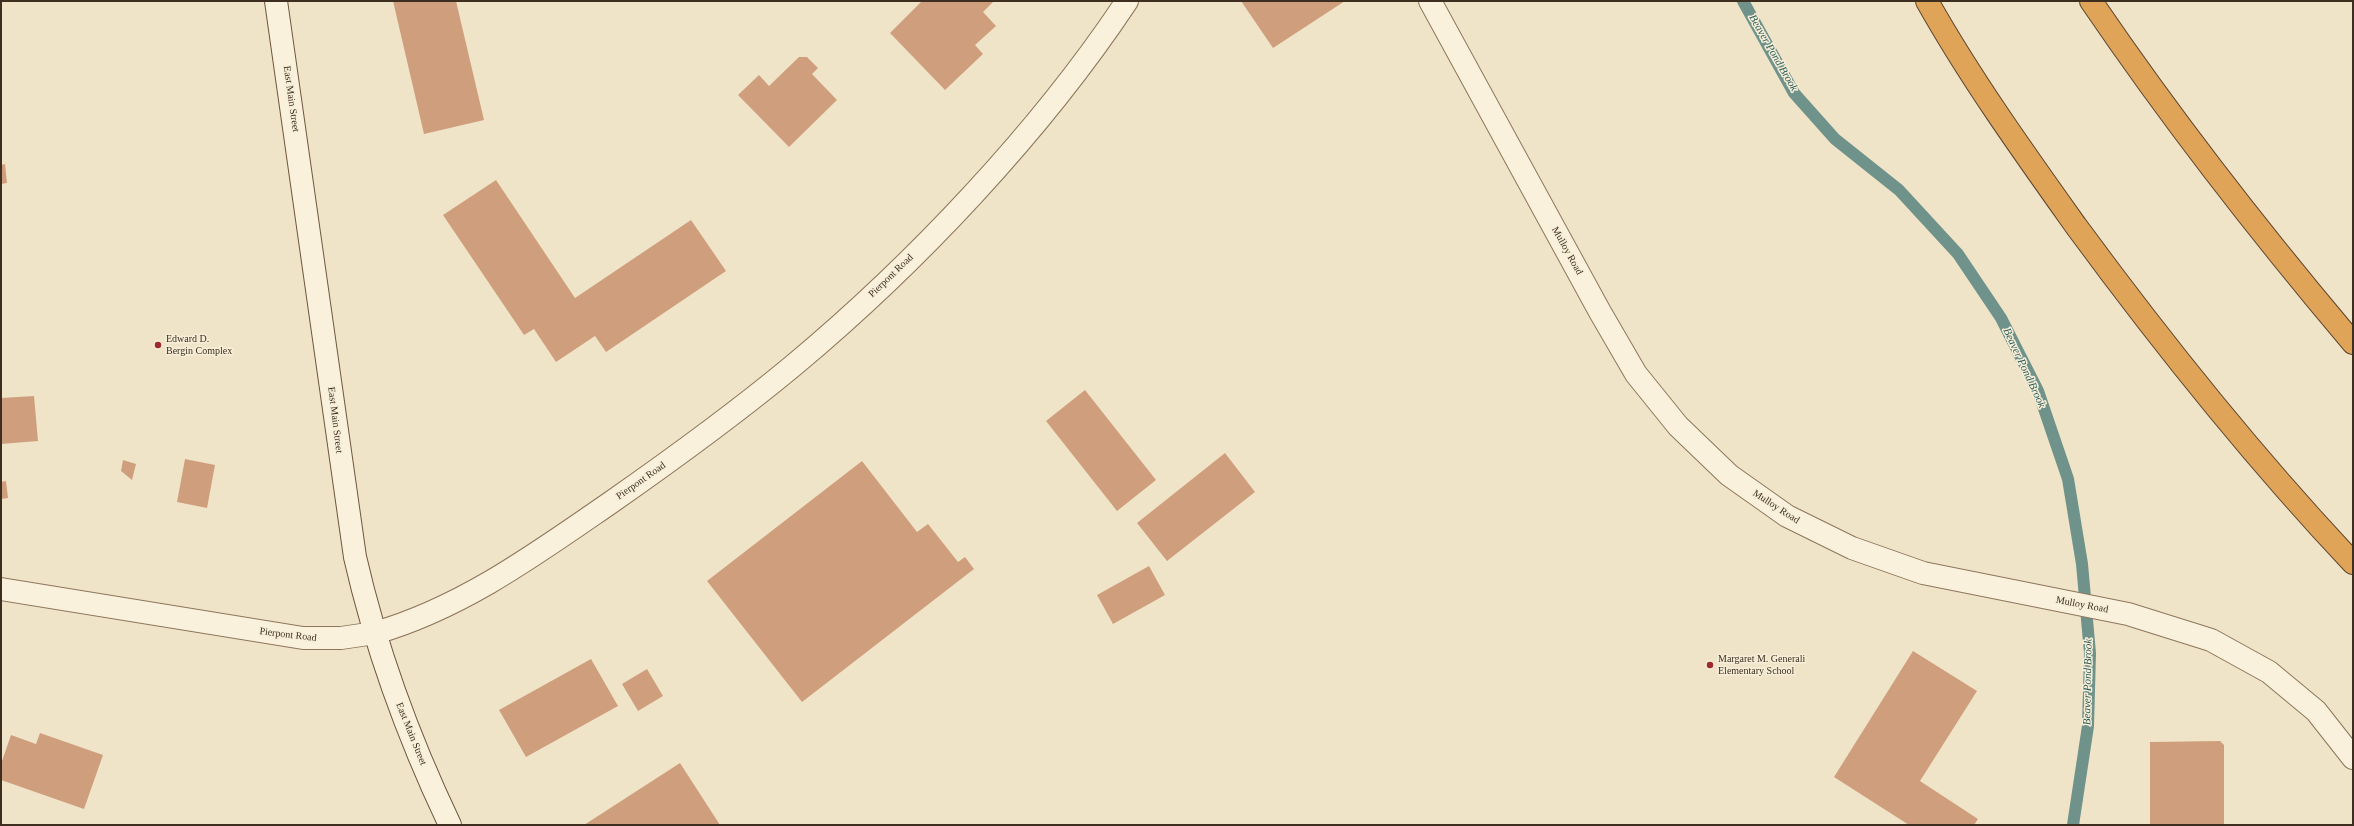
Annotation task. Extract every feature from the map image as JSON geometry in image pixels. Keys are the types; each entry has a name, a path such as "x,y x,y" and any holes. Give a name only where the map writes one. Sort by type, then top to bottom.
{"highway":[{"path":"1927,1 1993,106 2048,187 2118,283 2182,367 2253,452 2353,563"},
{"path":"2091,1 2206,162 2244,212 2353,343"}],"street":[{"name":"East Main Street","path":"276,1 313,248 343,479 355,557 375,633 401,710 450,825"},
{"name":"Pierpont Road","path":"1,590 303,638 341,638 375,633 433,613 505,573 649,475 710,431 796,363 924,244 975,190 1063,88 1098,44 1127,1"},
{"name":"Mulloy Road","path":"1430,1 1600,312 1636,374 1684,432 1729,475 1787,516 1852,548 1922,573 2113,611 2211,640 2269,672 2316,711 2353,758"}],"building":[{"path":"393,1 456,1 484,120 424,134"},
{"path":"922,1 994,1 983,12 996,26 975,45 983,54 945,90 890,33"},
{"path":"1241,1 1345,1 1273,48"},
{"path":"799,57 807,57 818,68 812,74 837,100 789,147 738,95 759,75 769,86"},
{"path":"5,164 7,183 1,184 1,165"},
{"path":"496,180 575,298 691,220 726,271 606,352 595,336 556,362 534,329 524,335 443,215"},
{"path":"1085,390 1156,480 1117,511 1046,421"},
{"path":"34,396 38,441 1,444 1,398"},
{"path":"1225,453 1255,492 1167,561 1137,523"},
{"path":"185,459 215,465 207,508 177,502"},
{"path":"123,460 136,464 132,480 121,471"},
{"path":"862,461 917,532 928,524 958,562 965,557 974,569 802,702 707,581"},
{"path":"6,481 8,498 1,499 1,482"},
{"path":"1149,566 1165,595 1113,624 1097,595"},
{"path":"1913,651 1977,691 1920,781 1978,819 1974,825 1909,825 1834,777"},
{"path":"591,659 618,706 526,757 499,710"},
{"path":"647,669 663,696 638,711 622,684"},
{"path":"40,733 103,755 84,809 1,780 1,764 11,735 36,744"},
{"path":"2220,741 2224,745 2224,825 2150,825 2150,742"},
{"path":"680,763 720,825 584,825"}],"waterway":[{"name":"Beaver Pond Brook","path":"1743,1 1794,93 1835,139 1899,190 1958,254 2001,318 2038,391 2068,479 2082,564 2090,653 2088,726 2073,825"}],"place":[{"name":"Edward D. Bergin Complex","path":"158,345"},
{"name":"Margaret M. Generali Elementary School","path":"1710,665"}]}
